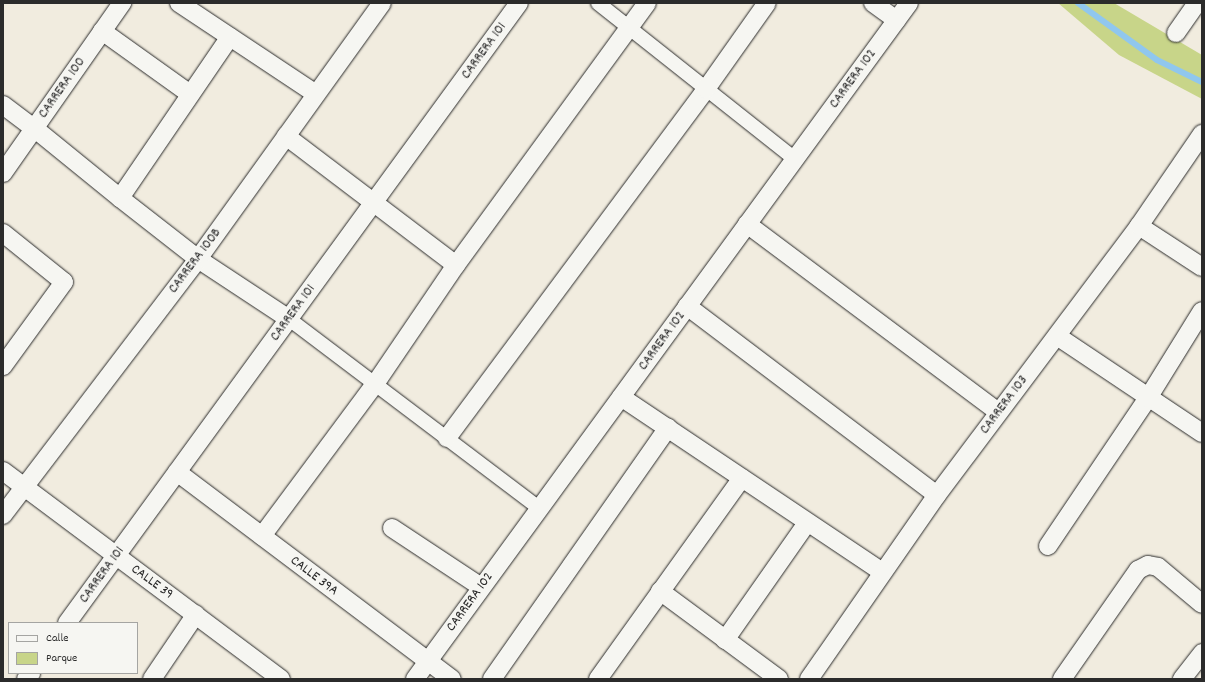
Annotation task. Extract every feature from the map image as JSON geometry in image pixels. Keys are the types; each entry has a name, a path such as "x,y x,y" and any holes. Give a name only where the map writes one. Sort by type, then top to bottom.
{"street":[{"name":"CARRERA 100","path":"3,173 122,3"},
{"path":"179,3 316,94"},
{"name":"CARRERA 100B","path":"3,515 198,259 382,3"},
{"name":"CARRERA 101","path":"68,622 518,3"},
{"path":"598,3 795,160"},
{"path":"262,536 375,384 456,265 628,27 647,3"},
{"path":"447,438 706,89 767,3"},
{"path":"873,3 896,20"},
{"name":"CARRERA 102","path":"415,679 909,3"},
{"path":"1176,33 1196,3"},
{"path":"102,31 190,94"},
{"path":"120,198 230,37"},
{"path":"3,105 198,259 289,319 539,508"},
{"name":"CARRERA 103","path":"809,679 937,495 1139,226 1202,134"},
{"path":"286,136 456,265"},
{"path":"747,224 998,412"},
{"path":"1139,226 1202,267"},
{"path":"3,233 64,282 3,366"},
{"path":"687,306 937,495"},
{"path":"1048,546 1148,398 1202,311"},
{"path":"1057,336 1202,433"},
{"path":"621,397 882,572"},
{"path":"492,679 668,428"},
{"name":"CALLE 39","path":"3,471 281,679"},
{"name":"CALLE 39A","path":"177,472 452,679"},
{"path":"605,676 660,591 742,478"},
{"path":"725,640 807,523"},
{"path":"392,528 481,588"},
{"path":"1062,679 1138,570 1148,565 1158,567 1202,604"},
{"path":"660,591 779,679"},
{"path":"152,679 196,614"},
{"path":"1182,679 1202,653"}],"green space":[{"path":"1058,3 1114,3 1202,55 1202,99 1119,55"}],"waterway":[{"path":"1078,3 1157,60 1202,82"}]}
